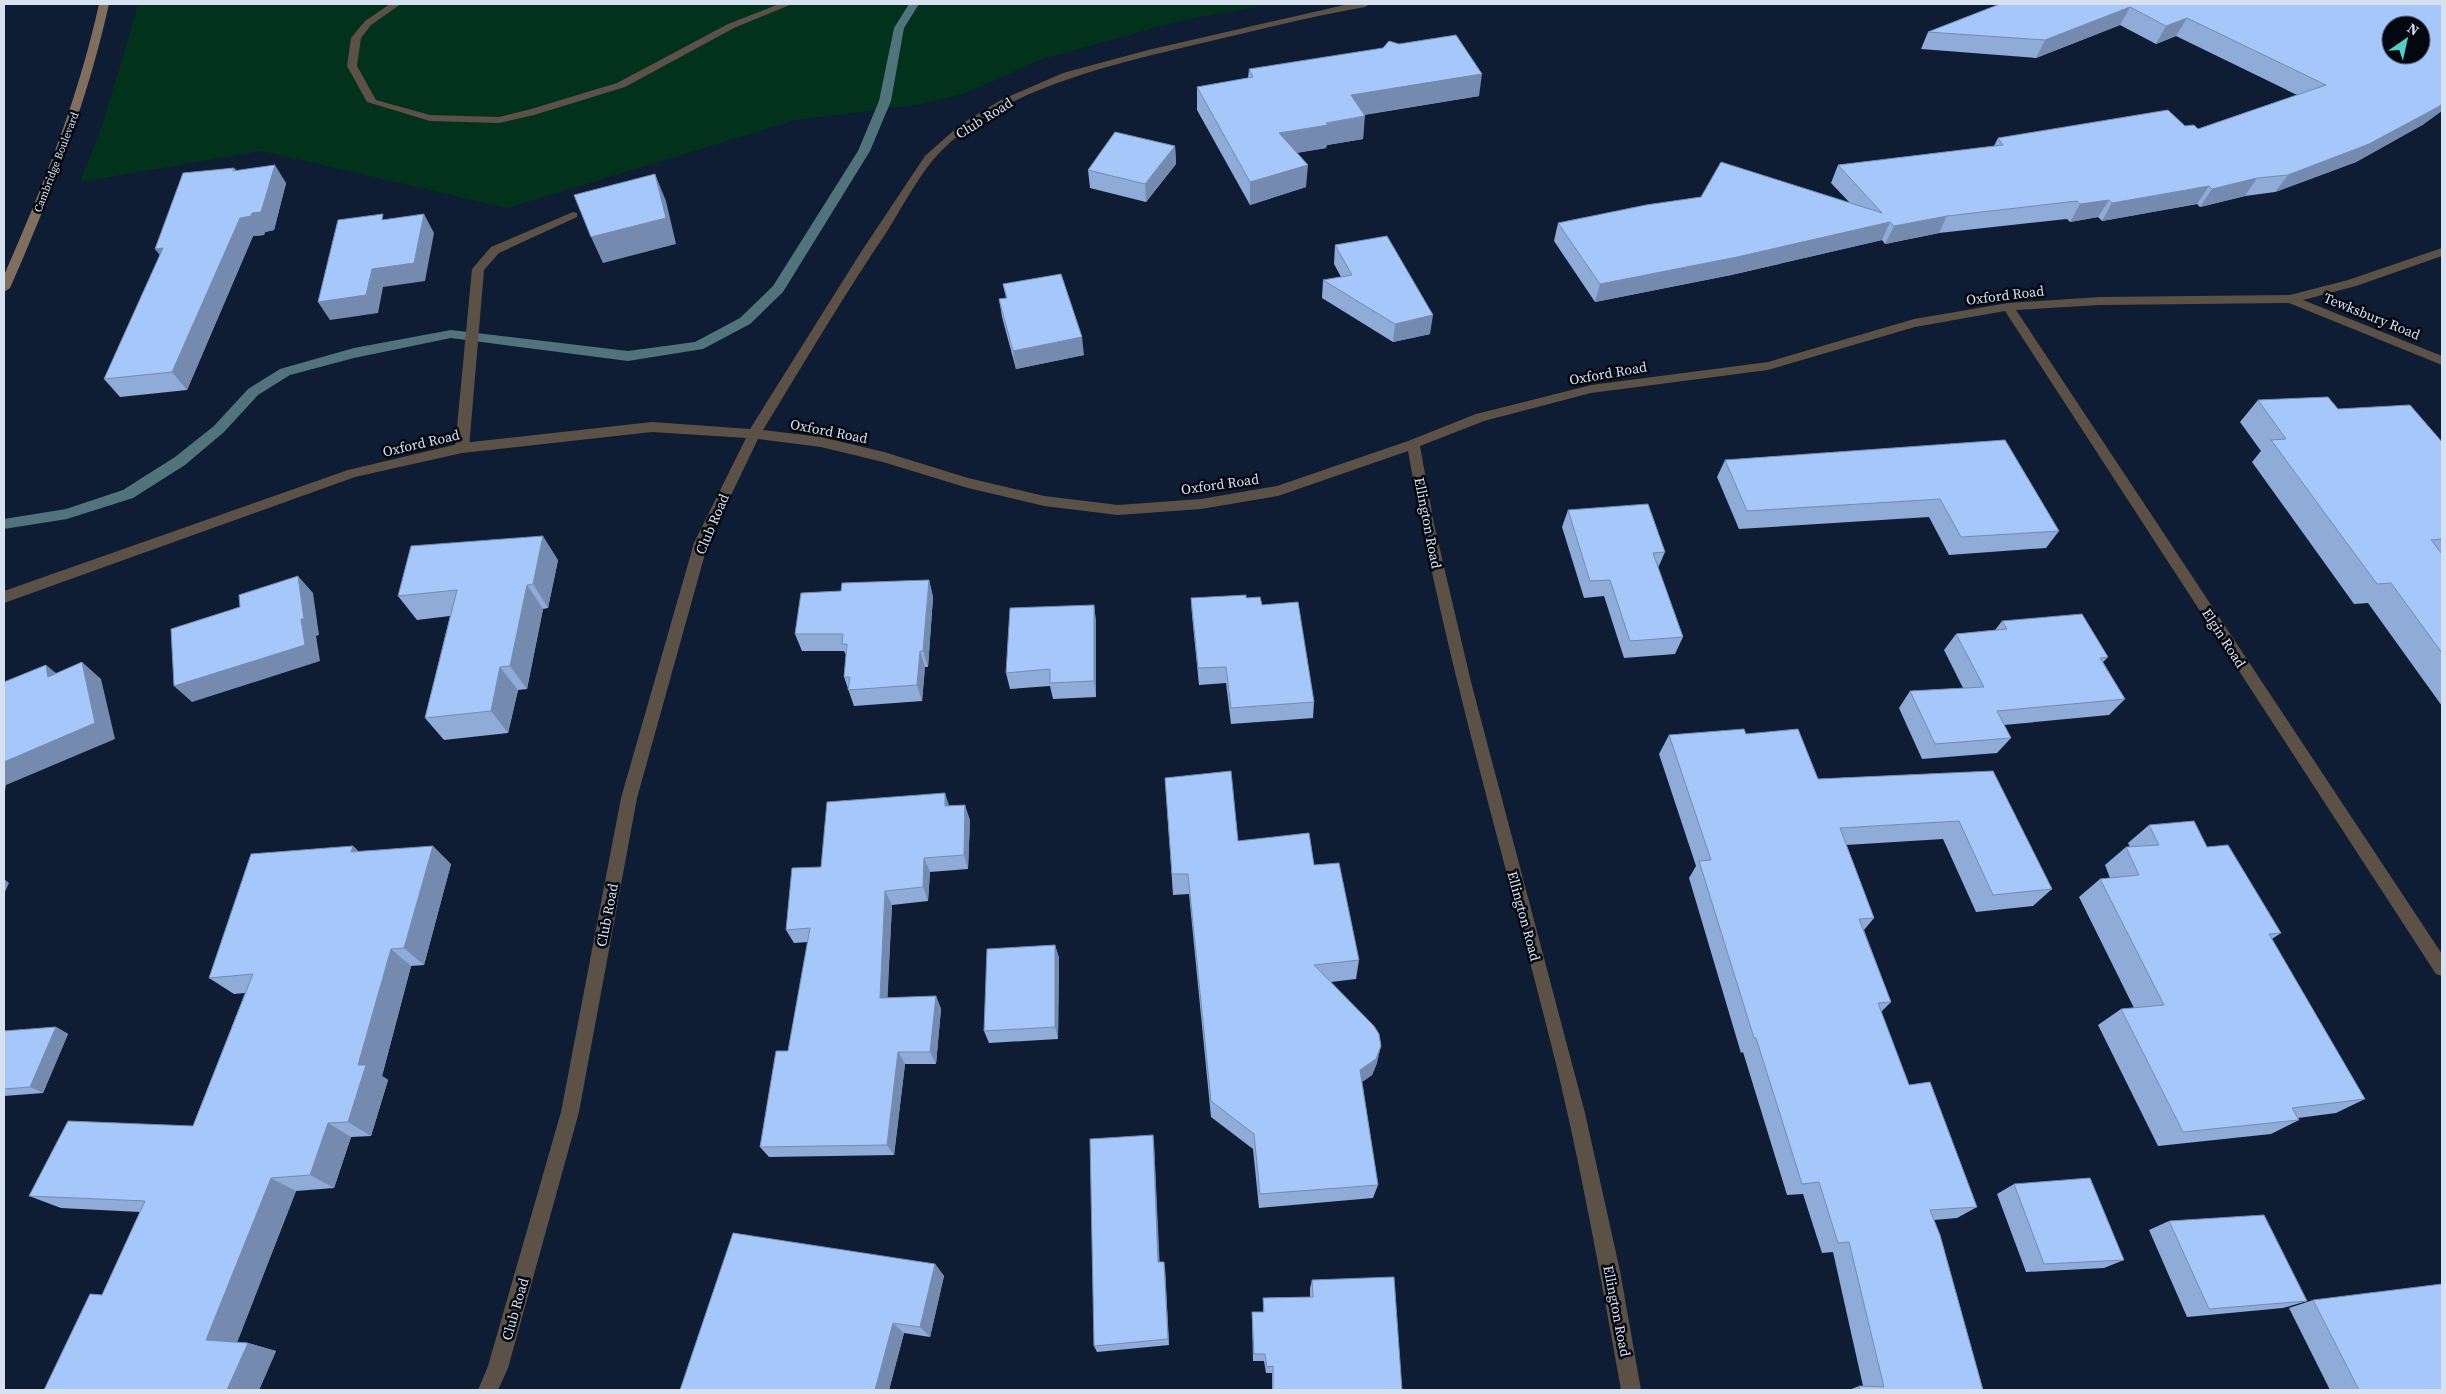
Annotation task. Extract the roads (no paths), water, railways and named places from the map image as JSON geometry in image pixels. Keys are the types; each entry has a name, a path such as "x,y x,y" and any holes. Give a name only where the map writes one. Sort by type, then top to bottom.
{"street":[{"name":"Cambridge Boulevard","path":"4,288 73,124 99,32 104,4"},
{"path":"396,4 368,23 356,38 352,66 360,84 372,102 430,118 463,120 499,120 569,102 621,85 731,26 787,4"},
{"name":"Club Road","path":"488,1390 498,1368 570,1112 629,798 701,543 754,434 929,158 965,126 1005,102 1067,75 1323,10 1365,4"},
{"path":"462,448 478,269 495,250 572,215"},
{"name":"Oxford Road","path":"4,597 353,474 462,448 652,427 754,434 821,442 884,457 968,483 1044,501 1118,510 1201,504 1278,491 1413,444 1481,417 1590,389 1768,366 1914,323 2008,307 2100,301 2290,299 2352,283 2442,252"},
{"name":"Tewksbury Road","path":"2290,299 2442,361"},
{"name":"Elgin Road","path":"2008,307 2442,968"},
{"name":"Ellington Road","path":"1413,444 1434,559 1475,732 1567,1075 1617,1306 1631,1390"}],"waterway":[{"path":"4,524 67,514 128,494 180,461 219,429 253,392 285,372 354,353 451,334 628,356 698,346 745,321 778,289 864,151 885,101 899,28 914,4"}]}
